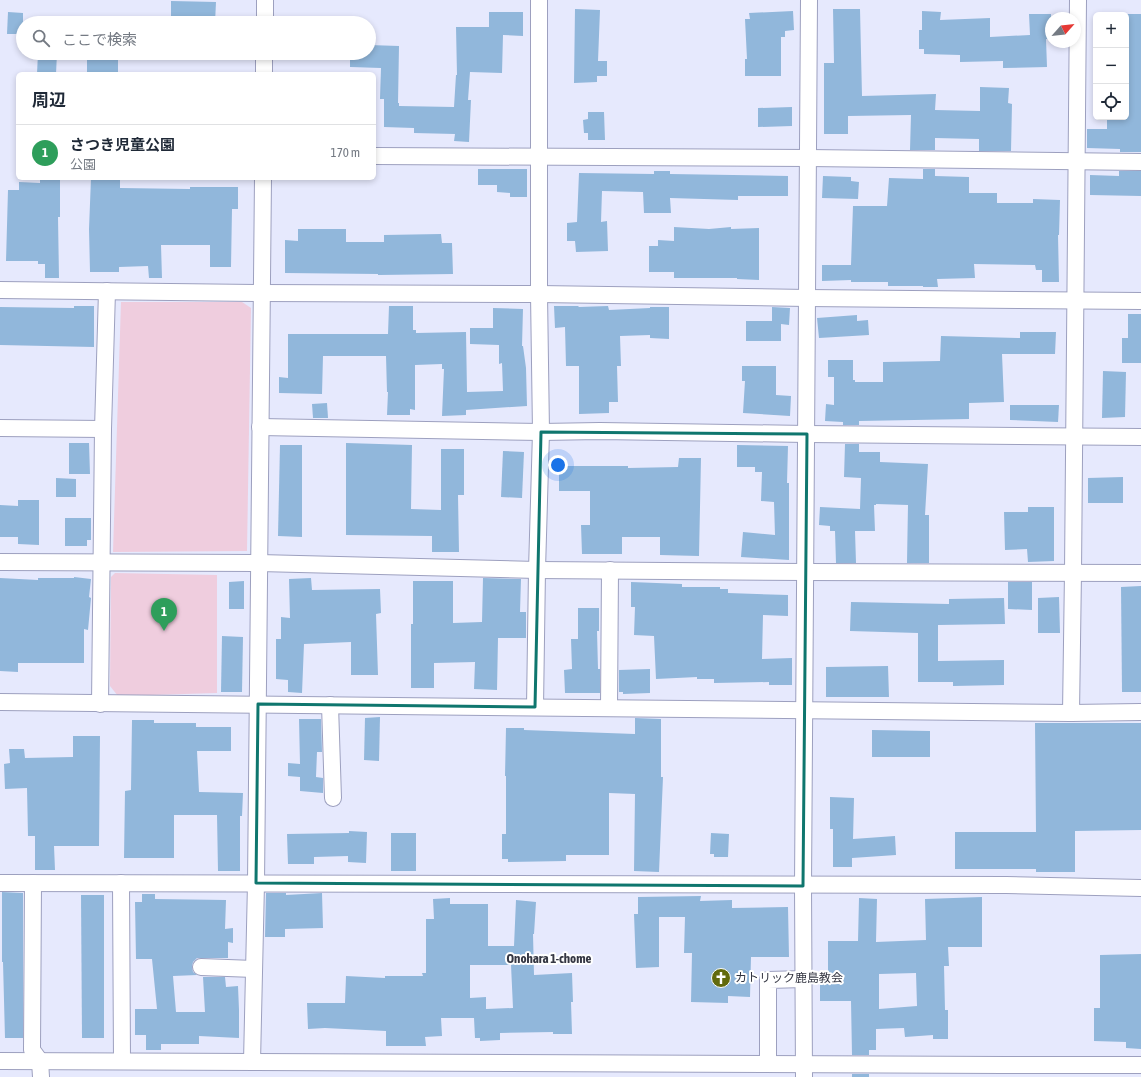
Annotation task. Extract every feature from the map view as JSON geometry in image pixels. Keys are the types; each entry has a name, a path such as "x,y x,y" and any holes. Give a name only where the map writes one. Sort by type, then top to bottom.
{"street":[{"path":"265,0 265,16"},
{"path":"535,707 541,432 539,294 539,0"},
{"path":"804,1071 803,886 809,0"},
{"path":"1071,713 1078,0"},
{"path":"264,60 264,72"},
{"path":"376,156 808,158 1141,162"},
{"path":"252,1062 256,883 263,180"},
{"path":"0,290 1141,301"},
{"path":"100,704 103,429 107,291"},
{"path":"260,427 541,432 600,431 1141,437"},
{"path":"0,428 103,429"},
{"path":"0,562 258,563 537,570 1141,573"},
{"path":"609,708 610,570"},
{"path":"0,702 1071,713 1141,712"},
{"path":"330,705 334,798"},
{"path":"0,883 803,886 1006,885 1141,888"},
{"path":"33,883 32,1050 40,1069"},
{"path":"121,883 122,1061"},
{"path":"201,967 254,969"},
{"path":"768,1064 768,980 804,979"},
{"path":"0,1061 40,1069 122,1061 252,1062 332,1070 685,1070 768,1064 804,1071 1004,1066 1141,1065"}],"highlighted area":[{"path":"541,432 807,434 803,886 256,883 258,704 535,707"}],"shaded area":[{"path":"121,302 242,302 251,308 247,551 113,552"},
{"path":"115,573 217,575 217,693 118,696 110,686 111,577"}],"building":[{"path":"171,1 216,2 215,16 171,16"},
{"path":"575,9 600,10 598,61 607,61 607,76 597,76 597,82 574,83"},
{"path":"833,9 860,9 862,96 936,94 935,110 980,111 980,87 1009,88 1008,103 1012,104 1011,151 979,151 979,139 935,138 935,150 910,150 911,115 848,116 848,134 824,134 824,63 834,63"},
{"path":"793,11 794,30 785,31 785,37 781,37 781,76 745,76 745,59 747,59 745,19 750,19 749,13"},
{"path":"922,11 941,12 940,20 990,18 990,37 1030,35 1029,14 1045,14 1045,48 1046,48 1047,67 1003,68 1003,61 960,62 960,55 924,54 924,49 919,49 919,30 922,30"},
{"path":"8,12 23,13 23,16 16,16 16,34 7,34"},
{"path":"489,12 523,12 523,36 503,35 502,73 470,72 468,100 471,100 469,142 454,141 455,134 414,133 414,128 384,127 384,99 380,99 381,68 350,67 350,60 376,60 376,45 399,46 399,106 454,107 457,75 456,27 489,27"},
{"path":"1129,14 1141,14 1141,152 1120,152 1120,149 1087,148 1087,129 1107,129 1107,120 1129,120"},
{"path":"38,60 57,60 56,72 37,72"},
{"path":"87,60 118,60 118,72 87,72"},
{"path":"792,107 792,126 758,127 758,108"},
{"path":"588,112 604,112 605,140 588,140 588,133 584,133 583,120 588,119"},
{"path":"478,169 527,169 527,197 510,197 510,193 497,192 497,185 478,185"},
{"path":"923,169 935,169 935,176 969,177 969,193 997,193 997,203 1033,203 1033,199 1060,200 1058,235 1059,282 1042,282 1042,270 1036,270 1035,265 974,264 975,278 937,279 938,287 888,286 888,282 851,282 851,280 822,281 822,265 851,265 853,206 887,206 889,178 923,179"},
{"path":"654,171 670,171 670,174 788,176 788,196 738,196 738,200 670,198 671,213 644,213 643,192 602,191 601,222 607,221 608,251 576,252 575,241 567,241 567,223 577,222 579,173 654,174"},
{"path":"1119,171 1141,171 1141,196 1090,195 1090,175 1119,176"},
{"path":"823,176 851,177 851,181 859,182 858,199 822,198"},
{"path":"40,180 60,180 60,217 58,217 59,278 45,278 45,264 38,264 38,261 6,261 8,190 19,190 19,182 40,183"},
{"path":"91,180 120,180 120,188 190,189 190,187 238,187 238,209 232,209 231,267 210,267 210,245 161,245 162,278 149,278 148,266 119,267 119,272 90,272 89,229"},
{"path":"674,227 709,229 731,227 731,229 759,228 759,280 737,278 674,278 674,272 649,272 649,246 658,246 658,240 674,241"},
{"path":"298,229 346,229 346,242 384,242 384,235 441,234 442,243 452,243 453,274 378,275 285,273 285,240 298,241"},
{"path":"74,306 94,306 94,347 0,345 0,307 74,308"},
{"path":"389,306 413,306 413,330 416,330 416,333 466,332 467,392 503,391 502,363 499,364 499,345 470,344 470,328 493,328 493,308 523,309 522,346 526,368 527,406 466,410 466,415 442,416 444,369 442,369 442,364 415,365 415,410 410,409 410,415 387,415 388,392 386,356 323,356 322,394 279,393 279,377 288,378 288,334 388,334"},
{"path":"554,306 608,306 609,310 669,307 669,339 650,338 650,335 620,336 621,366 617,366 618,402 609,402 609,413 579,414 579,366 566,366 565,327 555,328"},
{"path":"772,307 790,308 789,325 781,324 781,341 746,341 746,321 772,321"},
{"path":"1128,314 1141,314 1141,363 1122,363 1122,338 1128,338"},
{"path":"857,315 857,321 868,320 869,335 819,338 817,318"},
{"path":"1020,332 1056,332 1055,354 1002,354 1004,402 969,403 969,419 859,421 859,425 843,425 843,422 825,421 826,404 834,405 834,377 828,377 828,360 853,360 853,380 855,380 855,382 883,382 883,362 940,361 941,336 1020,338"},
{"path":"742,366 776,366 776,395 791,396 790,416 743,413 745,381 742,381"},
{"path":"1103,371 1126,372 1125,417 1102,418"},
{"path":"327,403 328,418 313,418 312,404"},
{"path":"1010,405 1059,405 1058,422 1010,420"},
{"path":"69,443 89,443 90,474 69,474"},
{"path":"346,443 412,445 411,509 441,510 441,449 464,449 464,495 458,495 459,552 432,552 432,536 346,535"},
{"path":"845,444 859,444 859,452 880,452 880,462 928,464 925,515 929,515 929,563 907,563 908,505 876,504 874,505 875,531 855,531 856,563 836,563 835,531 830,531 830,526 819,525 820,507 860,509 861,478 844,477"},
{"path":"280,445 302,445 302,537 278,536"},
{"path":"737,445 788,446 787,483 789,483 789,560 741,557 743,532 775,535 774,502 761,501 762,472 755,472 755,467 737,467"},
{"path":"503,451 524,452 522,498 501,497"},
{"path":"679,458 701,458 699,556 660,555 660,537 622,537 622,554 582,554 581,525 590,525 590,491 559,491 559,466 628,466 628,468 678,467"},
{"path":"1123,477 1123,503 1088,503 1088,478"},
{"path":"56,478 76,479 76,497 56,497"},
{"path":"18,500 39,500 39,545 18,544 18,537 0,537 0,505 18,506"},
{"path":"1028,507 1054,507 1054,561 1028,562 1027,549 1005,550 1004,512 1028,512"},
{"path":"65,518 91,518 91,540 87,540 87,546 65,546"},
{"path":"74,577 91,579 88,630 84,629 84,663 18,663 18,672 0,671 0,578 38,580 38,578"},
{"path":"311,578 312,590 380,589 381,613 376,614 378,675 351,675 351,642 304,644 302,693 288,692 288,680 276,679 276,639 281,639 281,617 290,618 289,579"},
{"path":"483,578 521,579 520,612 526,612 526,638 498,638 497,690 474,689 475,662 434,663 434,688 411,688 413,581 453,581 453,623 482,622"},
{"path":"244,581 244,609 229,609 229,582"},
{"path":"631,582 682,584 682,587 720,587 720,589 728,589 728,593 788,595 788,616 763,615 762,659 792,658 792,685 769,685 769,682 714,683 714,679 697,679 697,677 656,679 654,636 634,635 635,607 631,607"},
{"path":"1008,582 1032,582 1032,610 1008,609"},
{"path":"1141,586 1141,692 1122,692 1121,587"},
{"path":"1059,597 1060,633 1038,633 1038,598"},
{"path":"1004,598 1005,624 938,625 938,661 1004,660 1004,685 953,686 953,682 918,682 918,633 850,631 851,602 949,604 949,599"},
{"path":"578,608 599,608 599,631 597,631 600,693 565,693 564,670 572,669 571,639 578,639"},
{"path":"222,636 243,637 242,692 221,692"},
{"path":"888,666 889,697 826,697 826,667"},
{"path":"650,669 650,693 623,694 623,692 619,692 619,670"},
{"path":"380,717 379,761 364,760 365,718"},
{"path":"635,718 661,719 661,777 663,777 659,872 634,871 635,794 609,793 609,855 566,855 566,861 508,862 508,859 502,859 502,834 506,834 506,728 635,734"},
{"path":"299,719 321,719 322,752 317,752 316,777 323,778 323,793 300,791 300,777 288,776 288,763 300,764"},
{"path":"132,720 154,720 154,723 196,723 196,727 231,727 231,751 197,751 199,792 243,793 242,816 240,816 240,871 218,871 217,815 174,815 174,858 124,858 125,791 131,790"},
{"path":"1035,723 1141,723 1141,830 1075,831 1075,872 1036,872 1036,869 955,869 955,832 1036,832"},
{"path":"872,730 930,731 930,757 872,757"},
{"path":"73,736 100,736 99,846 54,846 55,870 35,870 35,836 28,836 27,788 5,789 4,764 10,763 9,749 24,749 25,758 73,757"},
{"path":"830,797 854,798 853,839 895,836 896,855 852,858 852,867 833,867 833,829 830,829"},
{"path":"349,831 367,832 366,863 348,862 348,856 314,857 314,864 288,864 287,834 349,833"},
{"path":"391,833 416,833 416,871 391,871"},
{"path":"711,833 729,834 728,857 714,857 714,854 710,854"},
{"path":"2,892 23,893 23,1038 5,1038 2,962"},
{"path":"266,893 286,893 286,895 322,893 323,928 285,929 285,937 265,937"},
{"path":"142,894 155,894 155,899 226,900 225,929 233,928 233,943 228,942 228,958 197,958 193,962 192,967 193,972 197,975 173,976 176,1012 205,1012 203,977 225,977 226,987 238,986 239,1038 199,1036 199,1044 161,1044 161,1050 146,1050 146,1035 135,1035 135,1009 157,1009 152,959 136,959 135,902 142,902"},
{"path":"81,895 104,895 104,1038 82,1038"},
{"path":"701,896 700,901 732,900 732,908 788,907 789,957 751,957 750,997 728,996 728,1003 691,1002 692,953 684,953 685,917 659,917 659,967 636,968 634,914 638,914 638,897"},
{"path":"982,897 982,947 948,947 949,966 944,966 945,1010 948,1010 948,1039 933,1039 933,1035 905,1037 904,1028 876,1029 876,1050 869,1050 869,1055 852,1055 851,1001 820,1001 820,978 828,978 828,941 858,941 859,898 877,899 876,942 926,940 925,899","holes":["916,973 917,1006 879,1009 879,974"]},
{"path":"450,898 450,904 488,904 488,946 514,946 516,900 536,902 533,934 534,975 572,973 572,1034 553,1034 553,1032 500,1033 500,1040 480,1041 480,1038 475,1038 474,1018 441,1018 442,1036 425,1037 426,1046 386,1046 386,1031 325,1028 308,1029 307,1003 345,1003 346,976 385,978 385,976 423,976 422,973 426,973 426,919 434,919 433,899","holes":["470,965 511,965 513,1008 486,1009 486,997 470,998"]},
{"path":"1141,954 1141,1049 1126,1048 1126,1042 1094,1041 1094,1008 1100,1008 1100,955"},
{"path":"852,1074 869,1074 869,1077 852,1077"}],"place":[{"name":"さつき児童公園","path":"164,631"},
{"name":"カトリック鹿島教会","path":"721,978"}],"district":[{"name":"Onohara 1-chome","path":"549,958"}]}
